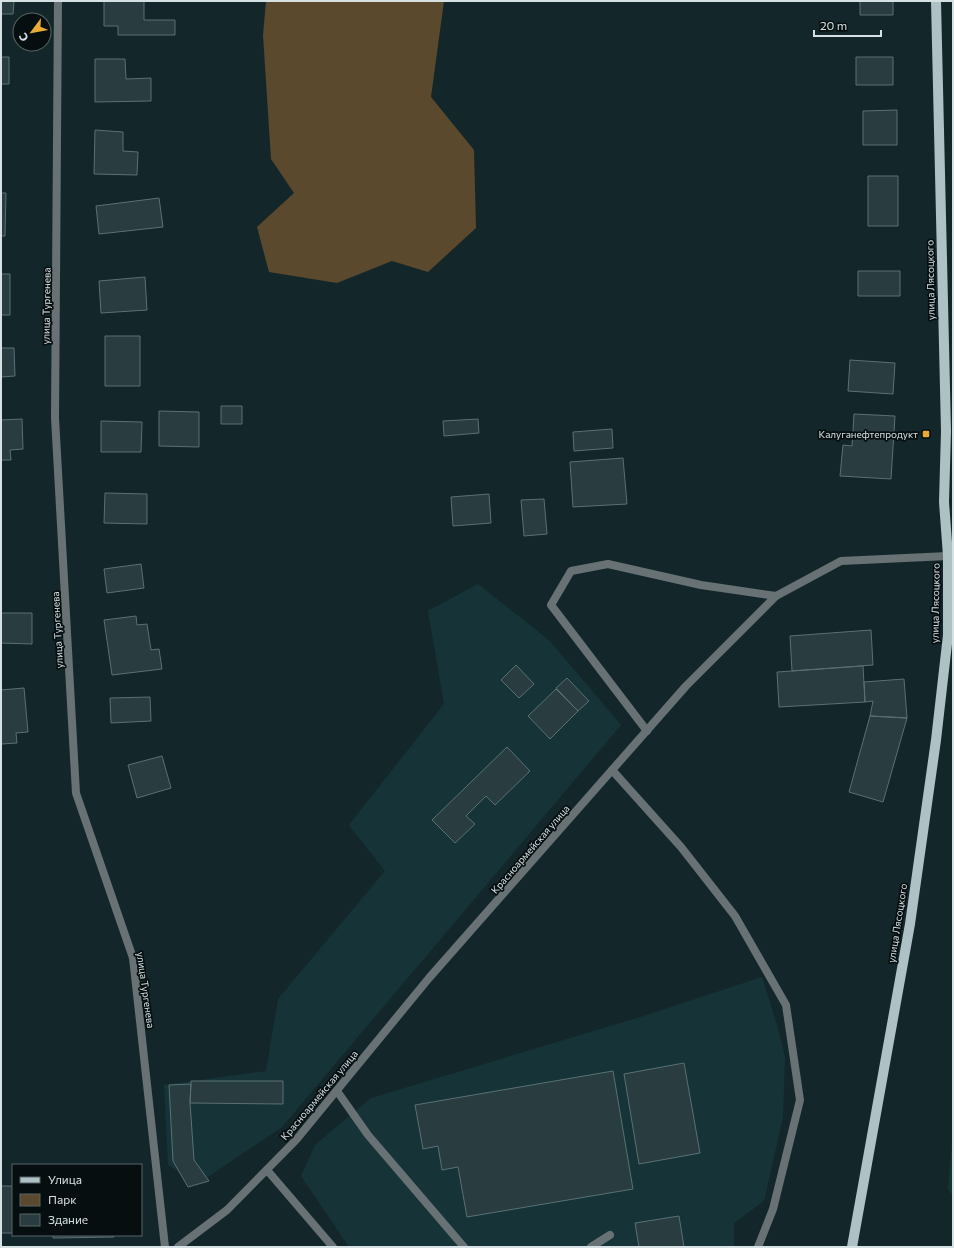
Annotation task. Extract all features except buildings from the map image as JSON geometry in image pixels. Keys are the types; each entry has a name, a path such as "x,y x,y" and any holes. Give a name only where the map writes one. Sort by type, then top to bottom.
{"main road":[{"name":"улица Лясоцкого","path":"852,1247 910,924 951,635 944,502 946,431 936,1"}],"street":[{"name":"улица Тургенева","path":"58,1 54,418 76,793 133,958 165,1247"},
{"name":"Красноармейская улица","path":"178,1247 227,1210 296,1140 429,978 686,686 776,596 841,562 948,556"},
{"path":"647,731 551,605 572,571 608,564 701,584 776,596"},
{"path":"612,770 681,847 735,916 786,1005 800,1100 773,1208 758,1247"},
{"path":"337,1091 368,1135 464,1247"},
{"path":"267,1170 333,1247"},
{"path":"592,1247 610,1235"}],"shaded area":[{"path":"478,584 549,640 621,725 282,1127 199,1183 168,1165 164,1085 266,1071 278,999 385,871 349,825 444,704 428,611"},
{"path":"762,977 785,1057 783,1117 764,1201 734,1223 734,1247 349,1247 301,1176 315,1145 371,1098 647,1015"},
{"path":"953,1132 953,1196 948,1189"}],"green space":[{"path":"266,1 444,1 431,97 474,150 476,228 428,272 392,261 337,283 269,272 257,227 294,193 271,159 263,35"}],"place":[{"name":"Калуганефтепродукт","path":"926,434"}]}
